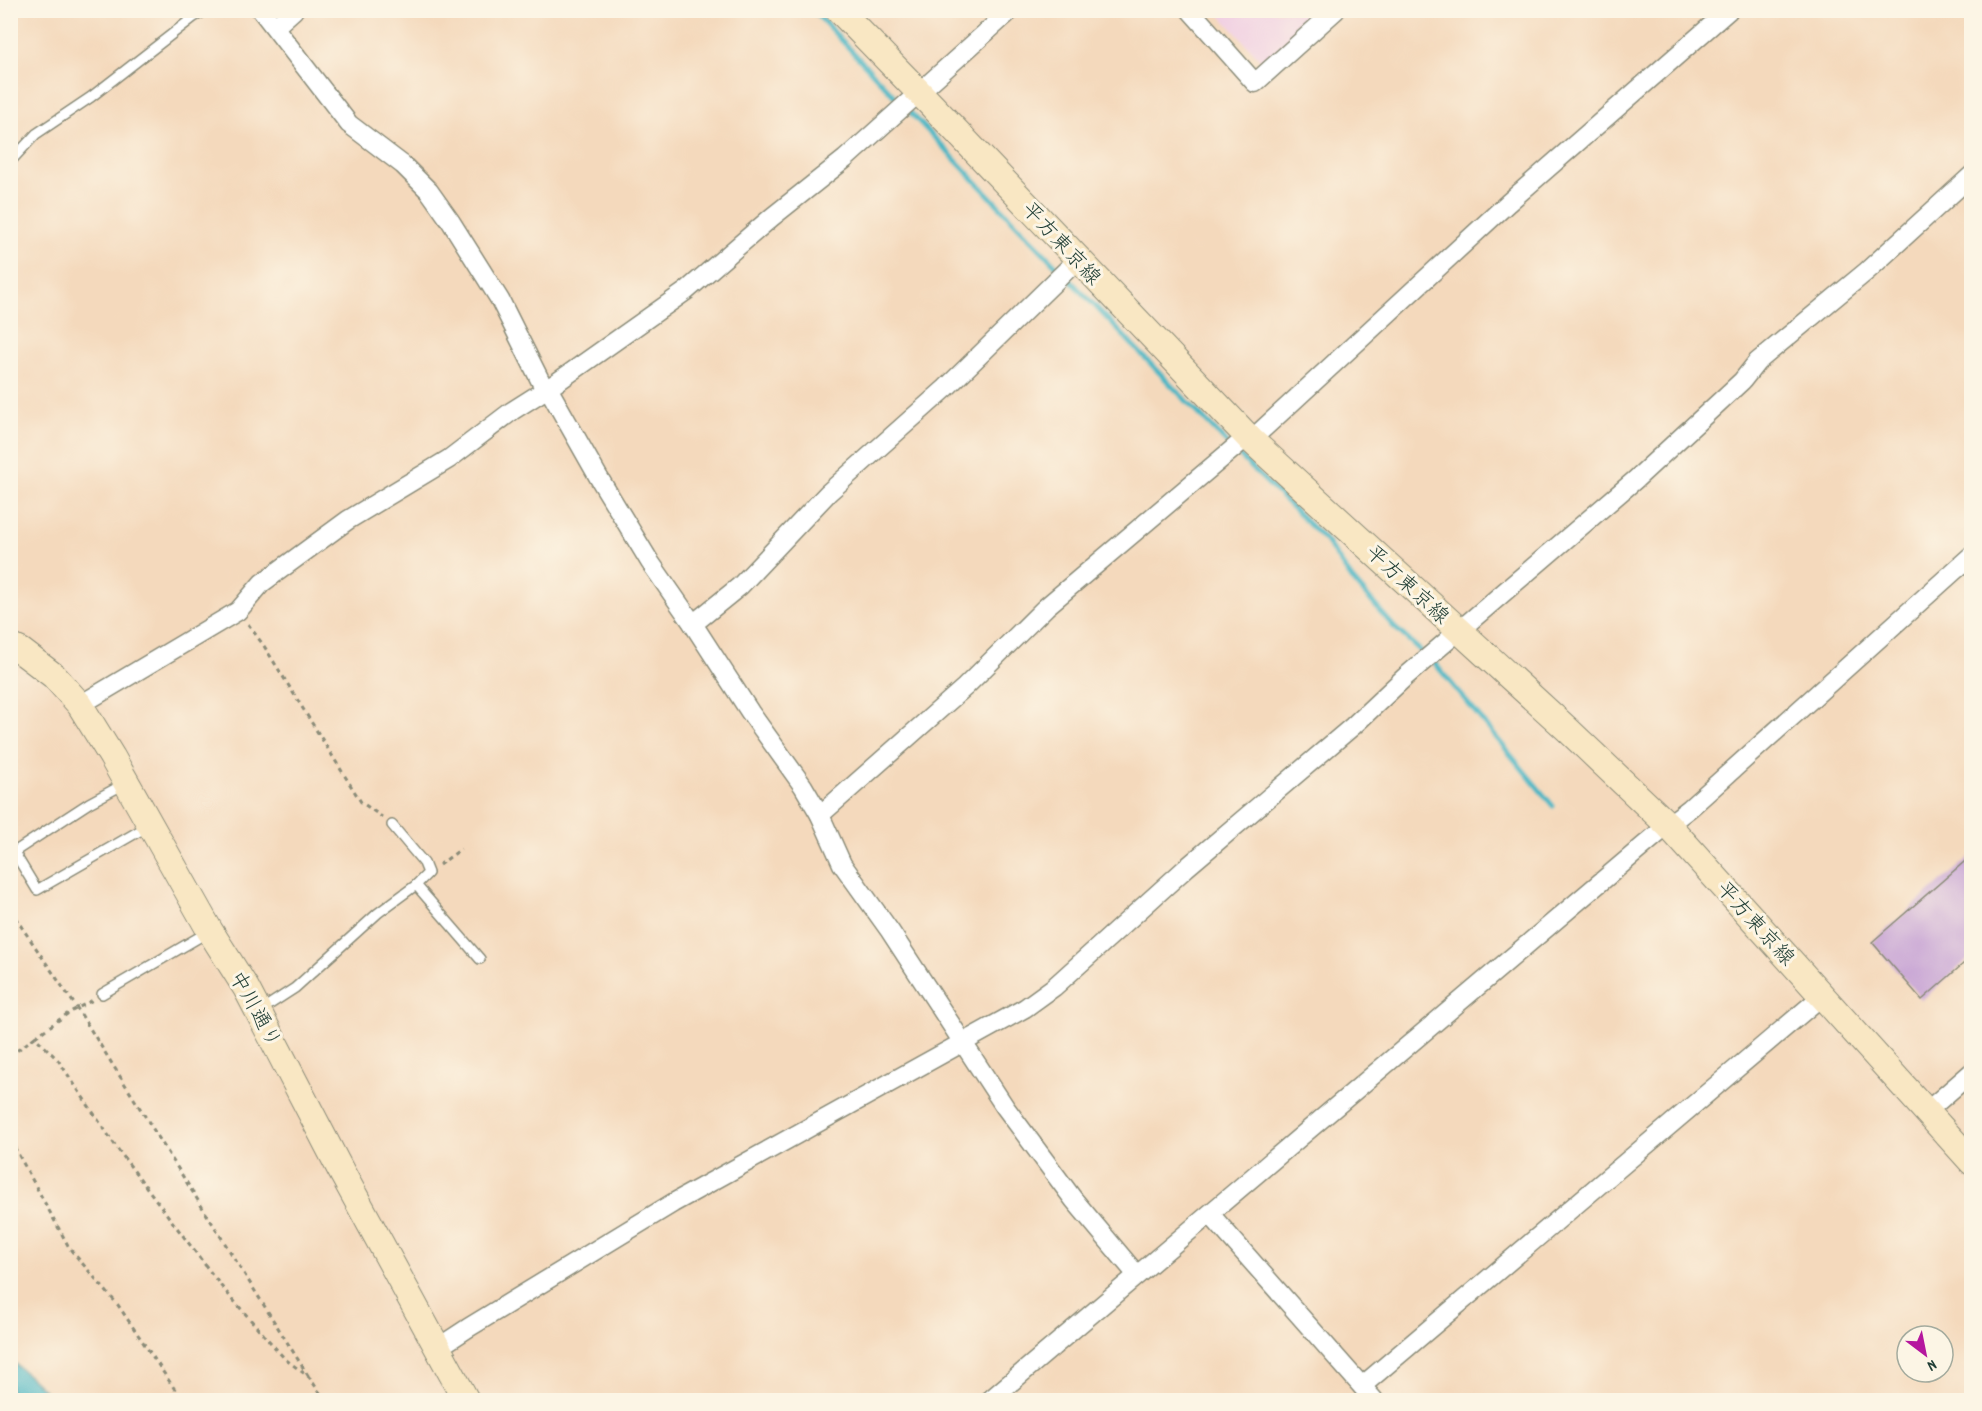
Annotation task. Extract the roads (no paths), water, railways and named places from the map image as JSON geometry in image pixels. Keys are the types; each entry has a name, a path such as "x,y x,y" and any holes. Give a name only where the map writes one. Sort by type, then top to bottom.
{"main road":[{"name":"平方東京線","path":"839,10 1249,438 1567,729 1668,825 1971,1162"},
{"name":"中川通り","path":"10,646 42,666 80,705 127,783 210,931 259,1011 345,1179 466,1401"}],"street":[{"path":"261,10 349,124 403,165 429,191 451,222 500,300 546,389 650,562 803,786 820,815 842,864 890,932 1005,1107 1074,1200 1137,1275"},
{"path":"275,27 294,10"},
{"path":"80,705 238,611 262,584 348,520 449,459 512,411 686,291 772,217 845,159 1011,10"},
{"path":"1190,10 1255,83 1336,10"},
{"path":"820,815 965,687 1046,607 1249,438 1508,203 1729,10"},
{"path":"436,1349 673,1203 1026,1008 1054,987 1186,868 1635,480 1742,381 1757,363 1867,271 1971,175"},
{"path":"693,624 740,586 828,493 946,388 1077,260"},
{"path":"990,1401 1690,808 1971,555"},
{"path":"1210,1214 1363,1394 1822,996"},
{"path":"1926,1112 1971,1072"}],"lane":[{"path":"10,162 36,134 51,122 91,97 194,16 207,10"},
{"path":"127,783 89,803 14,852 37,890 150,825"},
{"path":"259,1011 294,988 378,913 416,885 428,873 424,863 392,825"},
{"path":"416,885 480,959"},
{"path":"102,994 210,931"}],"water":[{"path":"11,1360 55,1400 11,1400"}],"waterway":[{"path":"813,10 898,100"},
{"path":"908,110 1058,268"},
{"path":"1068,278 1227,443"},
{"path":"1239,455 1326,541 1352,579 1394,627 1423,653"},
{"path":"1432,660 1553,806"}]}
